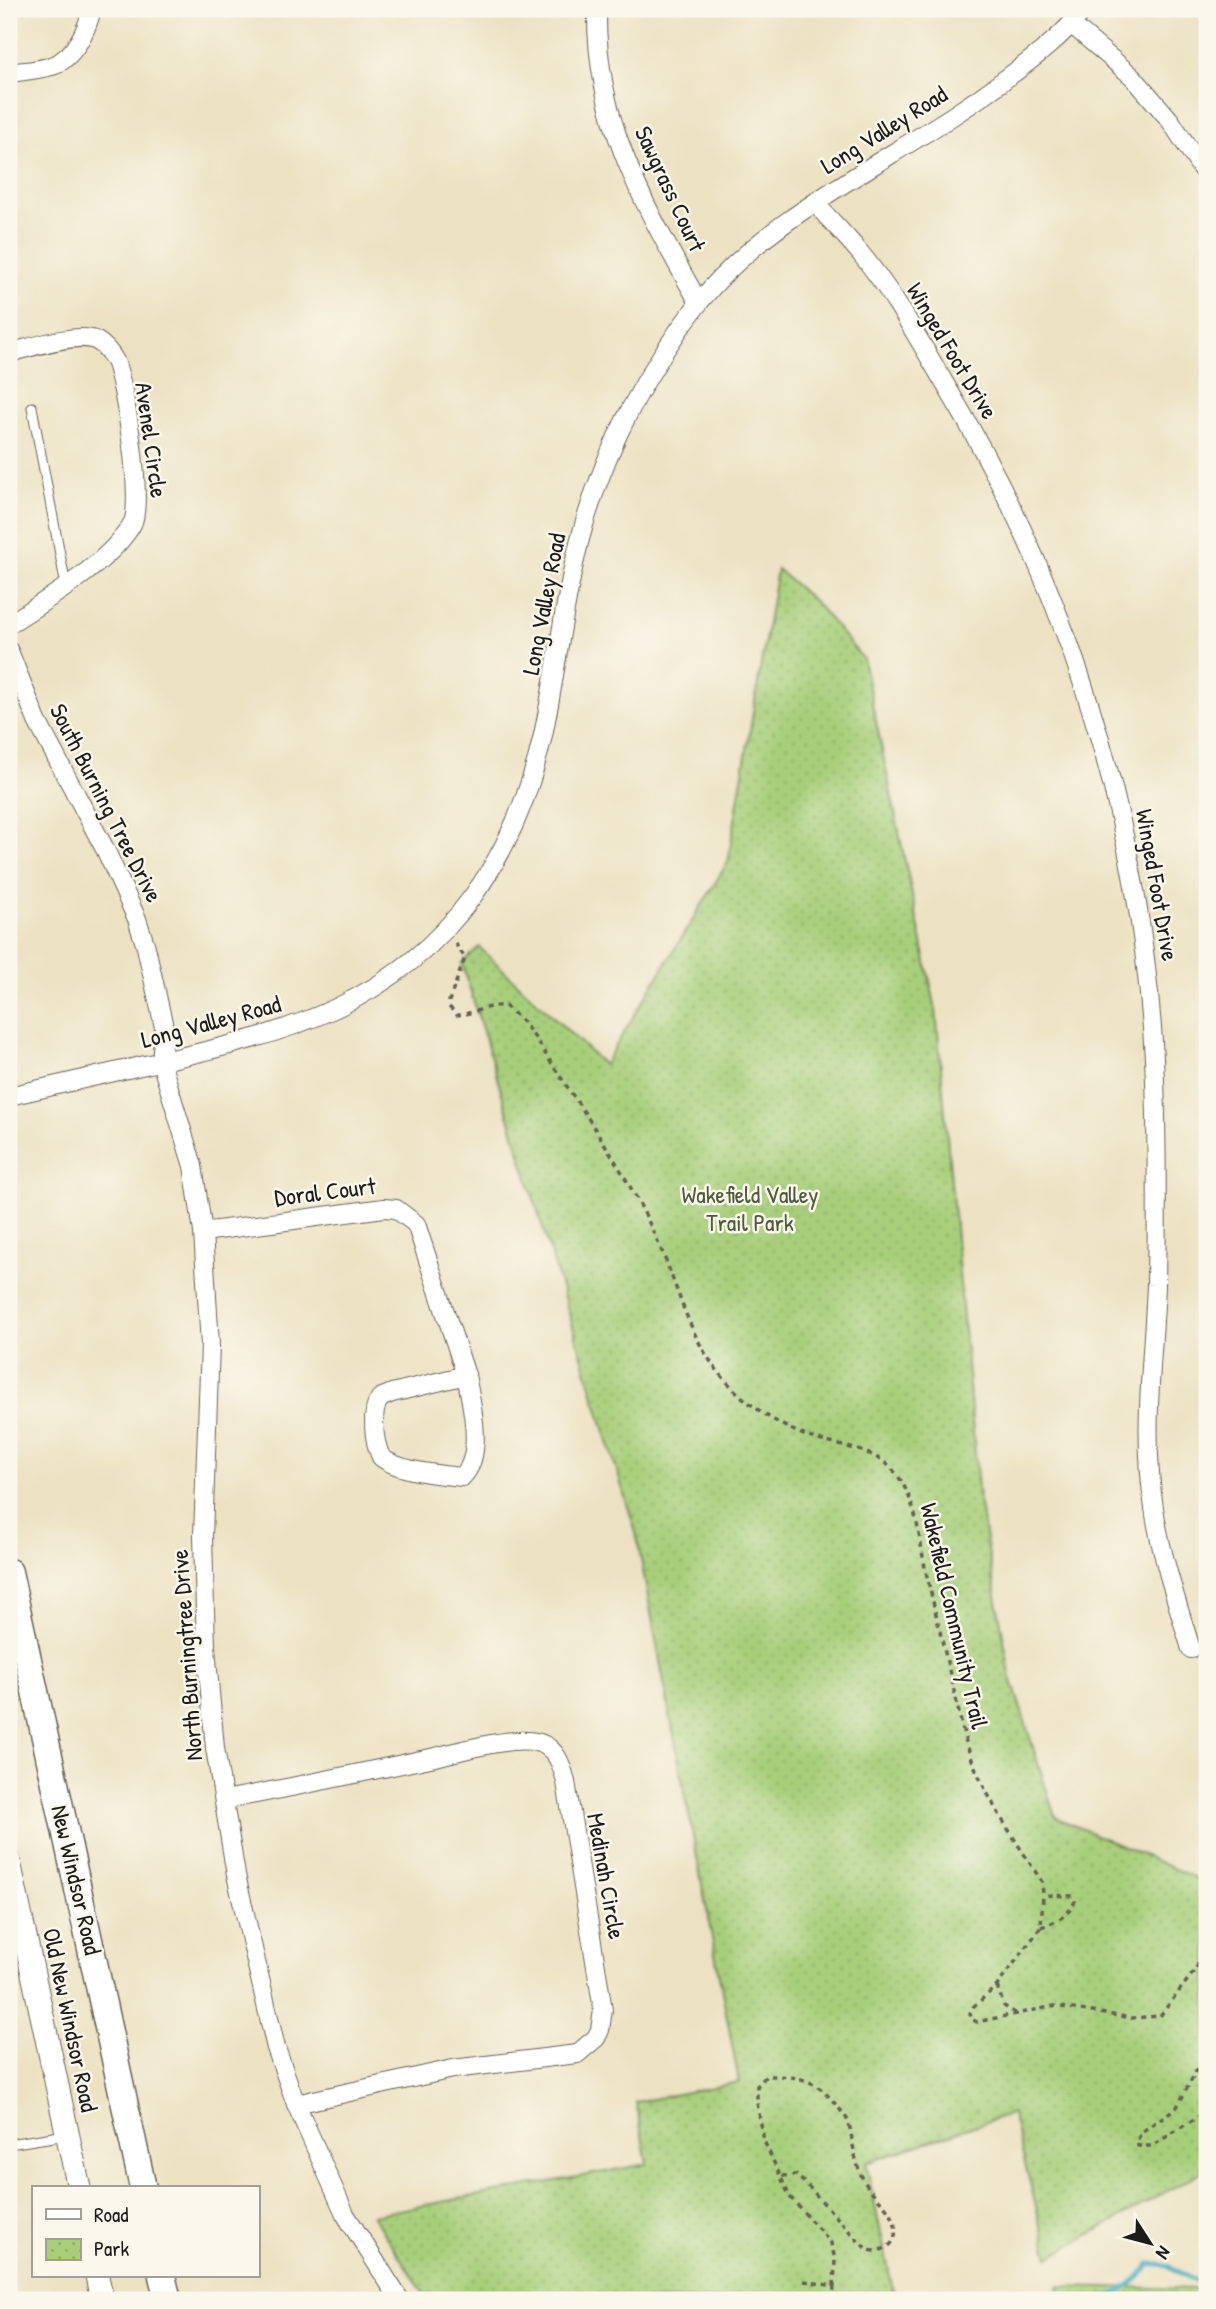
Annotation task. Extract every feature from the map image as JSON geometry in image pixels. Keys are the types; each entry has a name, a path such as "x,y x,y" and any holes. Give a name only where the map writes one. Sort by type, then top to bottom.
{"main road":[{"name":"New Windsor Road","path":"9,1572 144,2186"},
{"path":"162,2278 168,2300"}],"street":[{"path":"9,73 52,66 66,58 80,40 92,9"},
{"name":"Sawgrass Court","path":"597,9 602,85 626,165 653,222 699,303"},
{"name":"Long Valley Road","path":"9,1096 225,1048 304,1021 340,1006 381,982 415,957 446,929 487,878 505,847 528,789 542,738 577,550 595,488 611,447 645,382 699,303 740,262 815,203 991,91 1072,25 1084,9"},
{"path":"1072,25 1133,77 1170,120 1207,177"},
{"name":"Winged Foot Drive","path":"815,203 863,257 909,324 984,450 1008,498 1064,630 1110,773 1141,921 1154,1047 1157,1190 1156,1285 1150,1379 1150,1473 1159,1535 1191,1649"},
{"name":"Avenel Circle","path":"9,354 81,338 96,340 107,349 115,362 125,408 137,496 134,523 124,536 102,558 66,586 9,624"},
{"name":"South Burning Tree Drive","path":"9,651 37,721 106,851 137,919 164,1027 161,1062"},
{"name":"North Burningtree Drive","path":"161,1062 193,1166 203,1232 210,1345 203,1536 205,1624 209,1701 236,1875 276,2048 296,2104 345,2214 400,2300"},
{"name":"Doral Court","path":"203,1232 384,1208 396,1209 416,1224 466,1375 475,1439 469,1470 462,1477 398,1467 381,1457 378,1451 375,1409 380,1398 466,1375"},
{"name":"Medinah Circle","path":"224,1801 527,1740 539,1742 551,1749 561,1762 566,1782 603,2010 596,2038 577,2054 453,2069 296,2104"},
{"name":"Old New Windsor Road","path":"9,1863 79,2186"},
{"path":"98,2278 103,2300"}],"lane":[{"path":"32,407 66,586"},
{"path":"9,2144 68,2135"}],"path":[{"name":"Wakefield Community Trail","path":"446,929 465,958 449,1000 449,1007 457,1015 489,1006 505,1006 525,1024 628,1183 661,1248 693,1330 709,1359 727,1383 769,1418 812,1438 866,1452 884,1462 900,1480 917,1517 925,1568 967,1747 989,1795 1042,1882 1041,1927"},
{"path":"1043,1895 1073,1896 1075,1901 1068,1912 1041,1927 997,1986 973,2007 971,2019 977,2022 1054,2006 1132,2018 1160,2016 1196,1969 1207,1946"},
{"path":"997,1986 1004,2006 1017,2014"},
{"path":"1207,2051 1177,2107 1143,2130 1137,2140 1138,2146 1152,2146 1207,2111"},
{"path":"782,2176 796,2175 870,2251 888,2248 894,2241 896,2228 891,2214 862,2177 848,2121 841,2110 826,2092 808,2080 790,2076 766,2076 757,2087 757,2104 764,2141 790,2197 831,2243 835,2259 833,2300"},
{"path":"804,2281 834,2286"}],"green space":[{"name":"Wakefield Valley Trail Park","path":"777,569 815,602 863,659 936,1010 979,1500 1010,1674 1055,1817 1202,1881 1207,1878 1207,2169 1049,2257 1012,2113 866,2163 895,2300 428,2300 372,2215 647,2164 636,2102 739,2082 636,1533 462,963 479,947 604,1065 728,862"},
{"path":"1058,2286 1207,2289 1207,2300 1061,2300"}],"waterway":[{"path":"1099,2300 1128,2286 1150,2264 1167,2265 1196,2281 1204,2282 1207,2278"}]}
